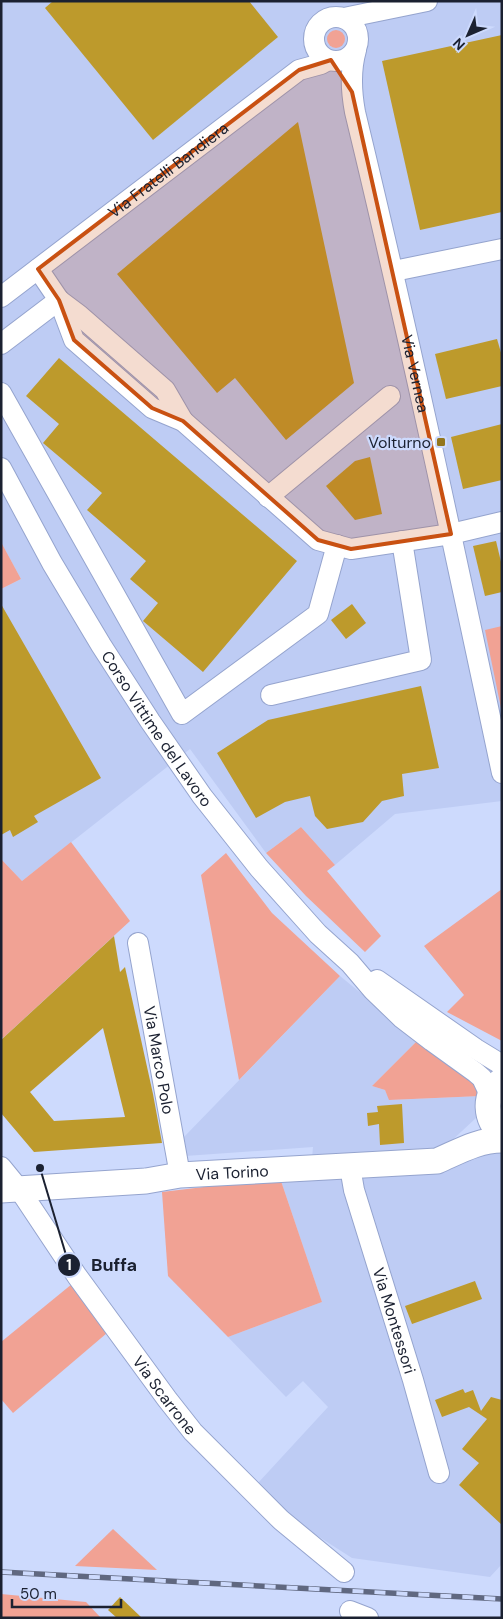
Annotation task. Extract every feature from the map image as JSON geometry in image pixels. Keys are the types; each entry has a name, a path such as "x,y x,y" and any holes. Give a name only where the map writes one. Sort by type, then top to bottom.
{"main road":[{"path":"493,1095 492,1125 502,1135"},
{"path":"461,1149 477,1131 493,1095"},
{"path":"461,1149 490,1140 502,1140"},
{"name":"Via Torino","path":"10,1190 146,1181 180,1175 437,1161 461,1149"}],"street":[{"path":"325,1 317,34 316,50 329,60 352,92"},
{"path":"346,24 377,12 427,1"},
{"path":"299,70 317,34 328,18 335,16 346,24 352,64 352,92"},
{"path":"299,70 329,60 342,61 349,58 346,24"},
{"name":"Via Fratelli Bandiera","path":"1,298 299,70"},
{"name":"Via Vernea","path":"352,92 452,534 502,773"},
{"path":"394,271 502,249"},
{"path":"38,269 59,300 79,315 164,390 183,421 318,540 351,549 452,534 502,522"},
{"path":"1,344 59,300"},
{"path":"1,393 182,714 318,614 338,545"},
{"path":"268,497 390,396"},
{"name":"Corso Vittime del Lavoro","path":"1,468 52,563 96,637 150,721 202,796 259,868 318,934 350,962"},
{"path":"271,695 421,660 402,541"},
{"name":"Via Marco Polo","path":"138,944 180,1175"},
{"path":"350,962 476,1049 502,1064"},
{"path":"350,962 373,990 402,1018 475,1072 482,1078 493,1095"},
{"name":"Via Scarrone","path":"1,1166 10,1190 77,1276 166,1399 194,1432 281,1520 344,1572"},
{"name":"Via Montessori","path":"350,1167 354,1190 413,1380 439,1473"}],"highlighted area":[{"path":"331,60 352,92 451,534 351,549 318,540 183,421 152,408 74,340 59,300 38,269 299,70"}],"shaded area":[{"path":"1,1 502,1 502,801 395,814 335,865 301,827 266,853 190,749 22,881 1,859 1,589 21,579 1,542"},
{"path":"336,30 342,33 345,39 342,45 336,48 330,45 327,39 330,33"},
{"path":"1,542 21,579 1,589"},
{"path":"502,626 502,713 485,630"},
{"path":"301,827 335,865 327,871 381,936 365,952 306,896 266,853"},
{"path":"71,842 130,921 3,1038 1,1036 1,859 22,881"},
{"path":"226,853 272,913 340,976 239,1080 201,875"},
{"path":"502,889 502,1041 447,1012 464,995 424,946"},
{"path":"340,976 418,1040 372,1086 385,1090 390,1100 481,1096 476,1118 448,1144 422,1154 312,1158 313,1147 185,1156 183,1138"},
{"path":"418,1040 466,1069 481,1096 389,1100 385,1090 372,1086"},
{"path":"502,1147 502,1564 490,1577 352,1558 299,1524 258,1483 328,1407 303,1381 286,1397 228,1337 322,1302 280,1178"},
{"path":"280,1178 322,1302 228,1337 168,1276 162,1192"},
{"path":"72,1284 107,1333 13,1413 1,1399 1,1342"},
{"path":"113,1529 157,1570 75,1566"},
{"path":"1,1594 86,1602 101,1618 1,1618"}],"building":[{"path":"53,1 249,1 278,37 153,140 45,8"},
{"path":"502,35 502,212 420,230 382,61"},
{"path":"298,122 354,383 286,440 235,378 217,393 117,274"},
{"path":"497,339 502,356 502,386 446,399 435,354"},
{"path":"59,358 297,561 203,672 143,621 158,603 130,579 146,561 87,510 102,493 43,443 59,424 26,396"},
{"path":"502,424 502,480 463,489 451,437"},
{"path":"370,457 382,514 355,520 326,486 355,461"},
{"path":"496,541 502,566 502,592 485,596 473,546"},
{"path":"1,604 101,778 34,816 38,822 13,837 10,830 1,835"},
{"path":"352,604 366,623 346,639 331,620"},
{"path":"421,686 439,768 402,774 404,796 382,801 363,822 327,829 315,816 310,796 285,802 256,818 217,753 268,720"},
{"path":"114,936 120,972 125,967 162,1143 34,1152 1,1113 1,1040","holes":["103,1028 125,1117 54,1121 30,1092"]},
{"path":"402,1104 404,1143 380,1145 379,1124 368,1126 367,1113 378,1112 377,1106"},
{"path":"475,1281 482,1299 412,1324 405,1306"},
{"path":"463,1389 465,1393 473,1390 481,1411 491,1397 502,1400 502,1525 459,1485 479,1463 462,1449 487,1419 469,1407 442,1417 435,1400"},
{"path":"120,1597 142,1618 117,1618 108,1610"}],"railway":[{"path":"1,1572 502,1599"}],"place":[{"name":"Volturno","path":"441,442"},
{"name":"Buffa","path":"40,1168"}]}
